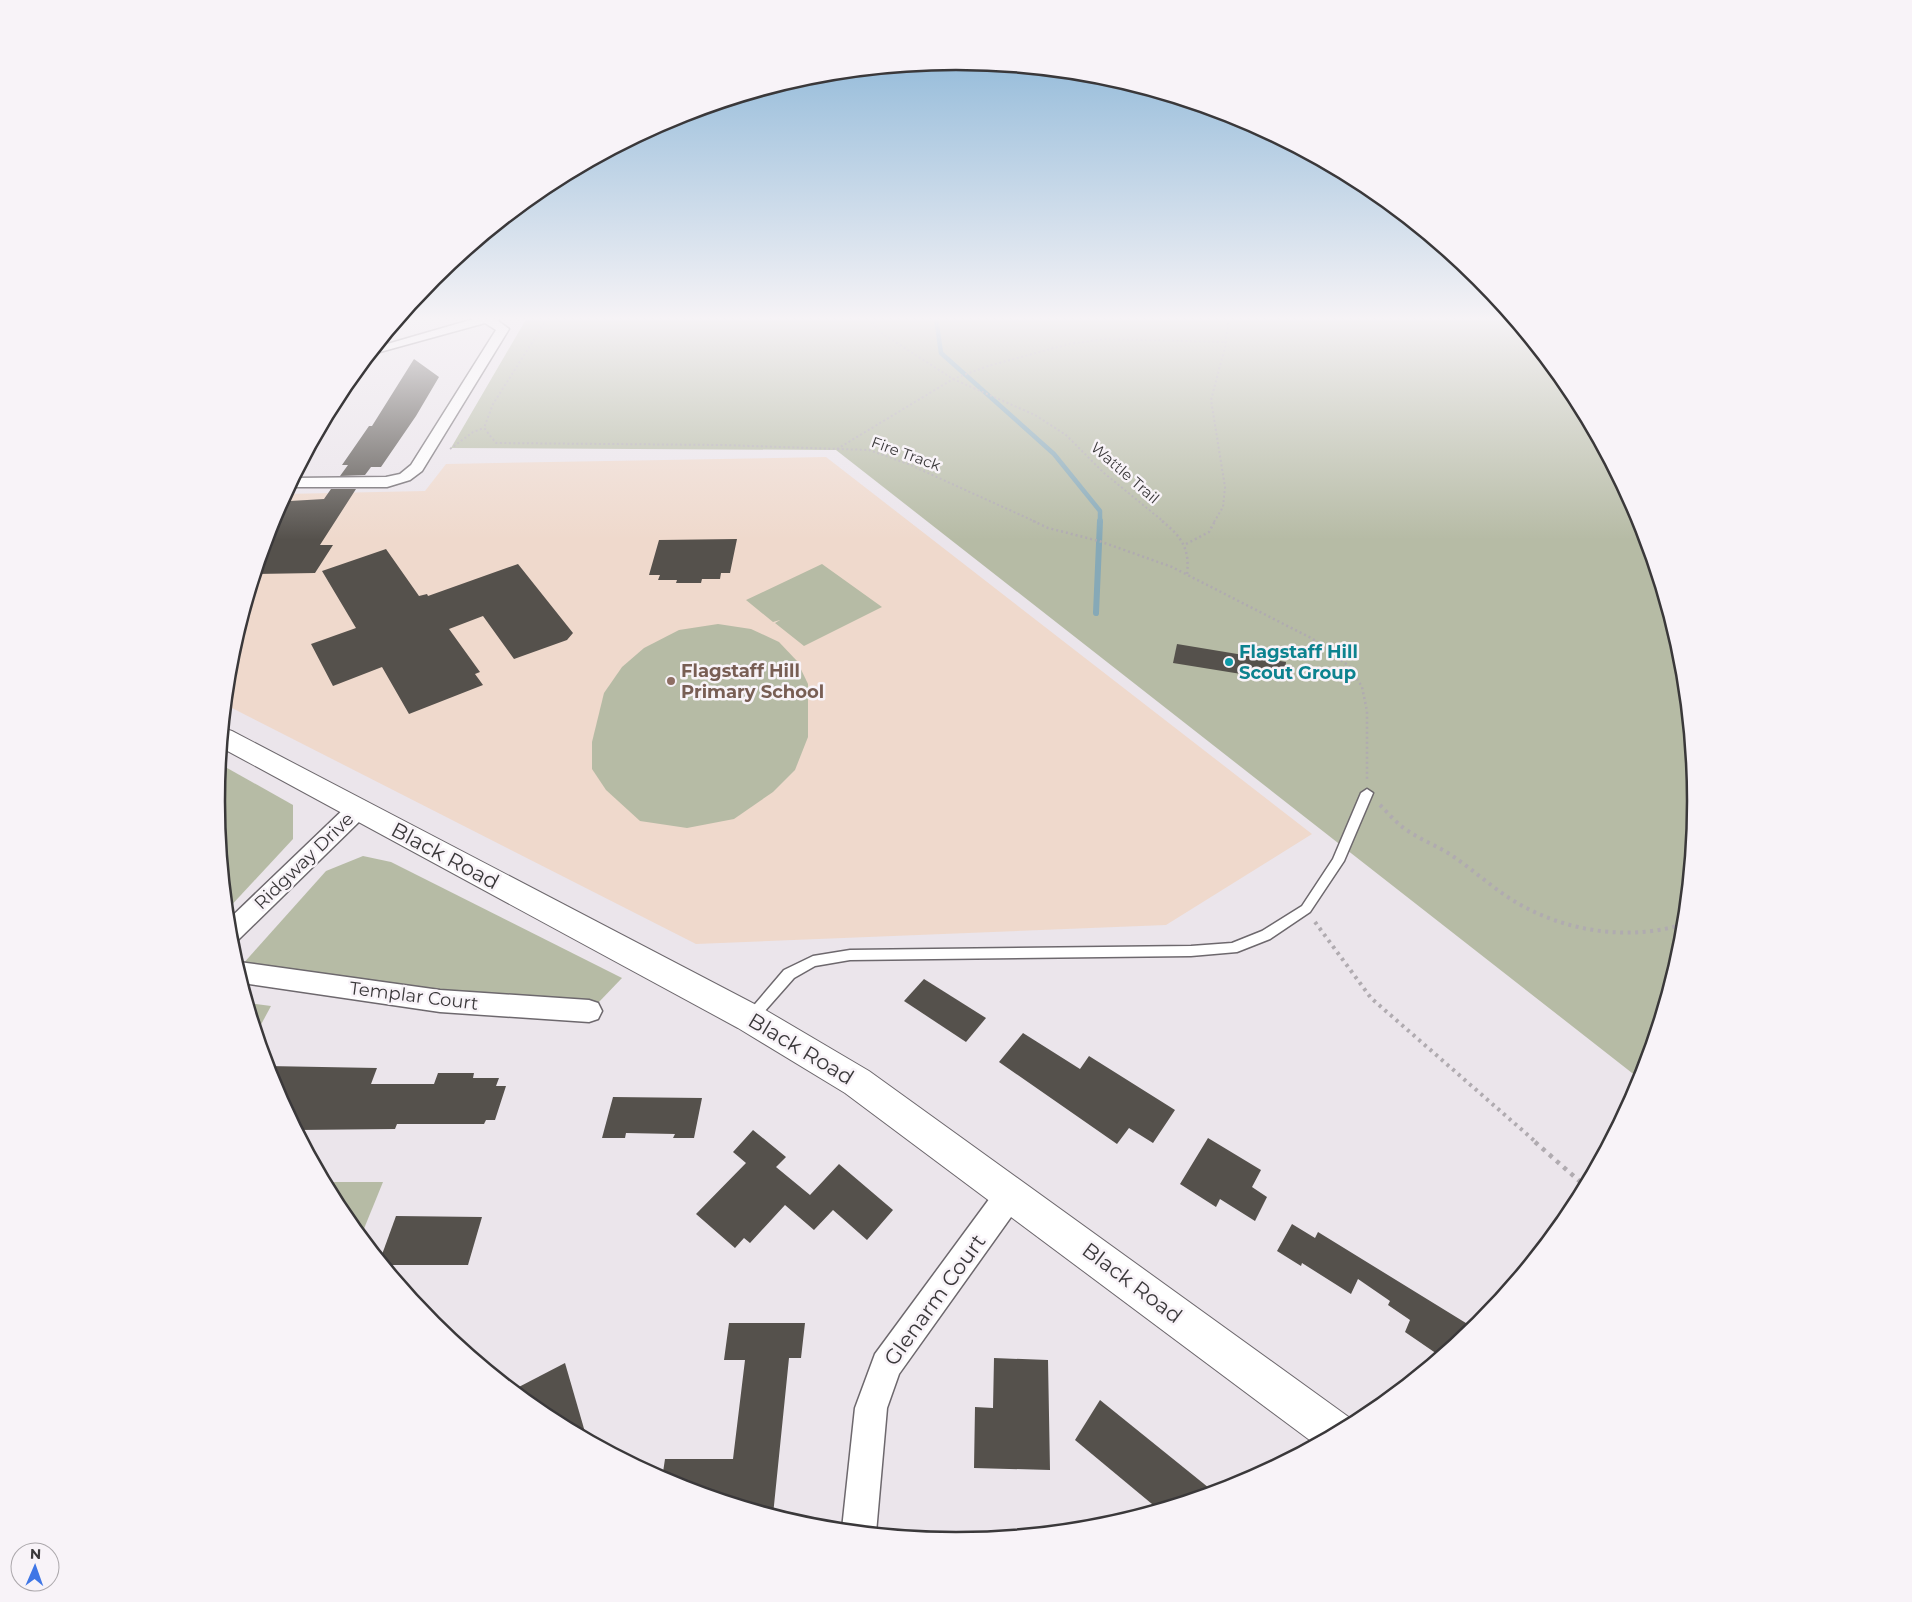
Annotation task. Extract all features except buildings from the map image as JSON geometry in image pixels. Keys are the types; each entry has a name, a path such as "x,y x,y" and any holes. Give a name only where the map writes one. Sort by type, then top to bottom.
{"main road":[{"name":"Black Road","path":"228,740 750,1018 857,1082 1011,1193 1329,1429"}],"street":[{"path":"298,483 387,482 405,477 417,468 465,391"},
{"name":"Ridgway Drive","path":"236,927 357,810"},
{"name":"Templar Court","path":"246,973 440,1001 589,1011"},
{"name":"Glenarm Court","path":"860,1526 871,1408 886,1365 1011,1193"}],"lane":[{"path":"750,1018 789,974 813,962 850,956 1191,951 1234,948 1266,935 1306,909 1338,862 1367,793"}],"path":[{"name":"Fire Track","path":"502,391 493,404 484,428 496,444 723,445 869,450 908,464 1048,528 1098,541 1172,567 1187,575"},
{"path":"836,450 934,391"},
{"name":"Wattle Trail","path":"980,391 1035,415 1066,435 1104,473 1178,534 1186,544"},
{"path":"1213,391 1211,400 1225,487 1223,507 1209,532 1186,544 1189,560 1187,575 1313,639 1349,666 1362,687 1367,711 1367,793 1406,830 1451,856 1519,905 1557,922 1611,933 1642,933 1676,927"},
{"path":"1306,909 1371,998 1580,1182"}],"shaded area":[{"name":"Flagstaff Hill Primary School","path":"826,457 1312,834 1166,925 696,944 231,707 239,658 250,612 264,566 293,494 425,491 446,464"}],"green space":[{"path":"484,391 1561,391 1612,478 1631,521 1648,566 1662,612 1673,658 1681,706 1687,801 1681,896 1673,944 1662,990 1634,1074 836,450 451,448"},
{"path":"822,564 882,607 804,646 775,623 780,620 773,622 746,600"},
{"path":"718,624 751,629 779,642 797,661 808,684 808,737 795,770 773,792 734,819 687,828 640,821 606,790 592,769 592,742 604,693 622,667 644,648 679,630"},
{"path":"226,768 293,805 293,839 232,904 227,849 225,801"},
{"path":"363,856 391,862 622,978 598,1003 444,995 244,965 244,963 326,871"},
{"path":"254,1004 271,1006 261,1025"},
{"path":"333,1182 383,1182 364,1229"}],"waterway":[{"path":"983,391 1054,454 1100,511 1100,521"},
{"path":"1096,613 1100,521"}],"place":[{"name":"Flagstaff Hill Scout Group","path":"1229,662"},
{"name":"Flagstaff Hill Primary School","path":"671,681"}]}
